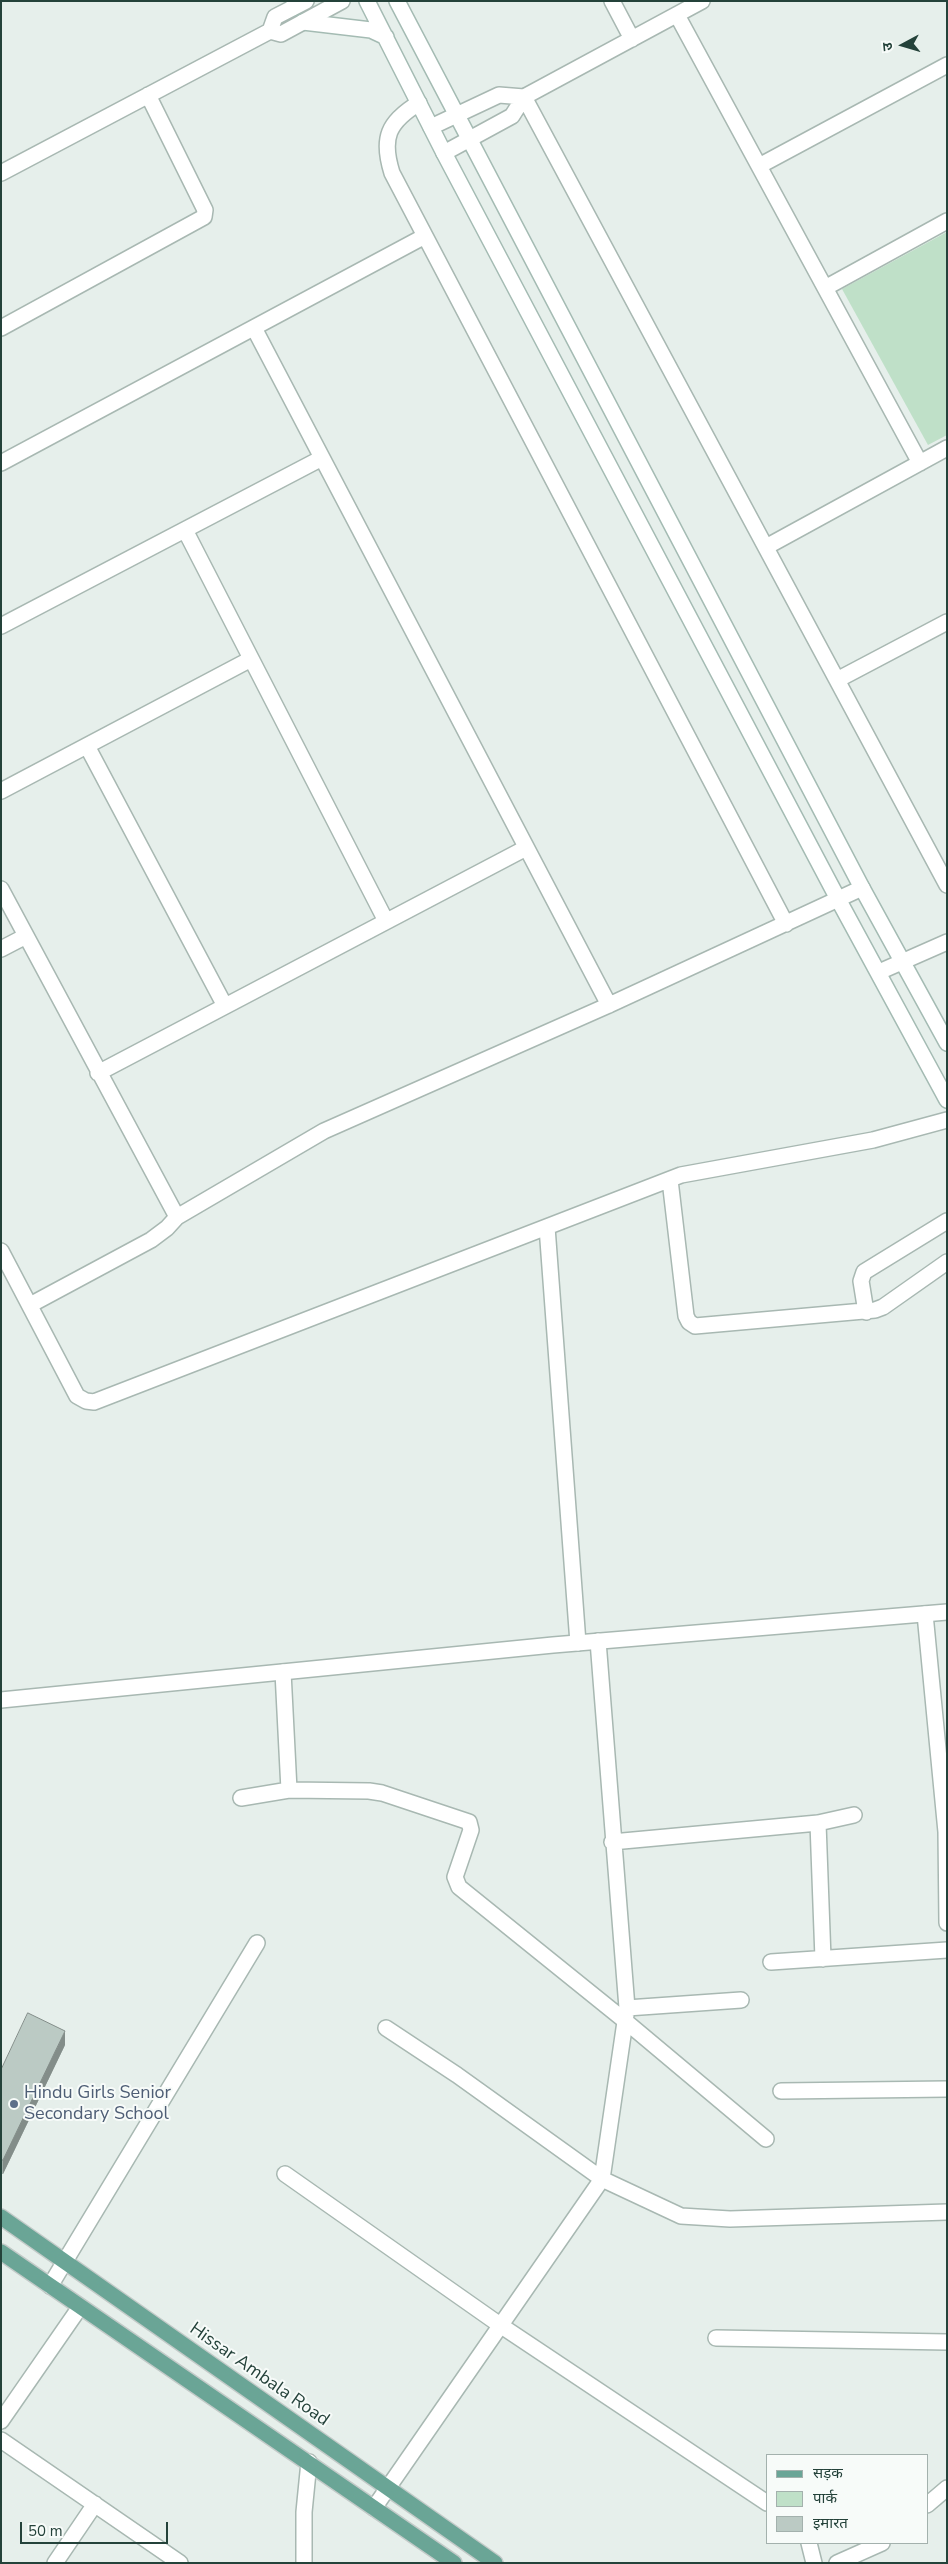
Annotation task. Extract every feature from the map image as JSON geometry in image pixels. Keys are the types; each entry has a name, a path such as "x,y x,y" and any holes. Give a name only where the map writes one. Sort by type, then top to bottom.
{"main road":[{"name":"Hissar Ambala Road","path":"1,2218 495,2563"},
{"path":"1,2252 454,2563"}],"street":[{"path":"1,173 270,31 275,17 306,1"},
{"path":"270,31 281,34 342,1"},
{"path":"367,1 444,153 838,899 947,1100"},
{"path":"397,1 455,116 862,888 947,1043"},
{"path":"612,1 632,38"},
{"path":"444,153 512,116 524,97 702,1"},
{"path":"677,15 920,463"},
{"path":"304,22 370,30 386,37"},
{"path":"759,166 947,65"},
{"path":"1,328 204,217 205,210 148,95"},
{"path":"431,127 499,95 524,97"},
{"path":"524,97 947,884"},
{"path":"419,103 409,109 391,129 386,142 386,152 392,173 786,924"},
{"path":"825,288 947,221"},
{"path":"1,463 425,236"},
{"path":"254,328 609,1005"},
{"path":"766,547 947,448"},
{"path":"1,626 322,458"},
{"path":"185,530 386,921"},
{"path":"837,680 947,622"},
{"path":"1,792 251,659"},
{"path":"87,746 225,1006"},
{"path":"98,1073 526,848"},
{"path":"30,1305 151,1240 168,1228 177,1217 324,1131 609,1005 862,888"},
{"path":"1,889 98,1073 177,1217"},
{"path":"1,949 26,936"},
{"path":"879,972 947,942"},
{"path":"3,1258 30,1305 77,1396 86,1401 94,1402 108,1399 681,1175 873,1140 947,1120"},
{"path":"670,1180 686,1316 692,1325 866,1312 883,1307 947,1262"},
{"path":"866,1312 861,1281 864,1272 947,1222"},
{"path":"547,1227 578,1643"},
{"path":"1,1700 598,1641 947,1612"},
{"path":"925,1614 946,1832 947,1923"},
{"path":"374,2508 602,2179 625,2014 598,1641"},
{"path":"282,1672 289,1790"},
{"path":"242,1798 289,1790 382,1793 469,1822 471,1830 455,1877 456,1884 625,2014 766,2139"},
{"path":"612,1842 818,1823 854,1815"},
{"path":"818,1823 822,1959"},
{"path":"50,2286 257,1943"},
{"path":"770,1962 947,1950"},
{"path":"625,2014 741,2000"},
{"path":"386,2028 457,2075 602,2179 681,2216 730,2219 947,2212"},
{"path":"781,2091 947,2089"},
{"path":"285,2174 500,2325 766,2502"},
{"path":"1,2421 80,2307"},
{"path":"716,2338 947,2342"},
{"path":"1,2440 180,2563"},
{"path":"304,2563 304,2512 309,2462"},
{"path":"928,2504 947,2488"},
{"path":"55,2563 95,2504"},
{"path":"809,2544 814,2563"},
{"path":"837,2563 880,2544"}],"green space":[{"path":"947,232 947,435 928,445 842,289"}],"building":[{"path":"28,2013 65,2031 3,2160 1,2160 1,2070"}],"place":[{"name":"Hindu Girls Senior Secondary School","path":"14,2104"}]}
